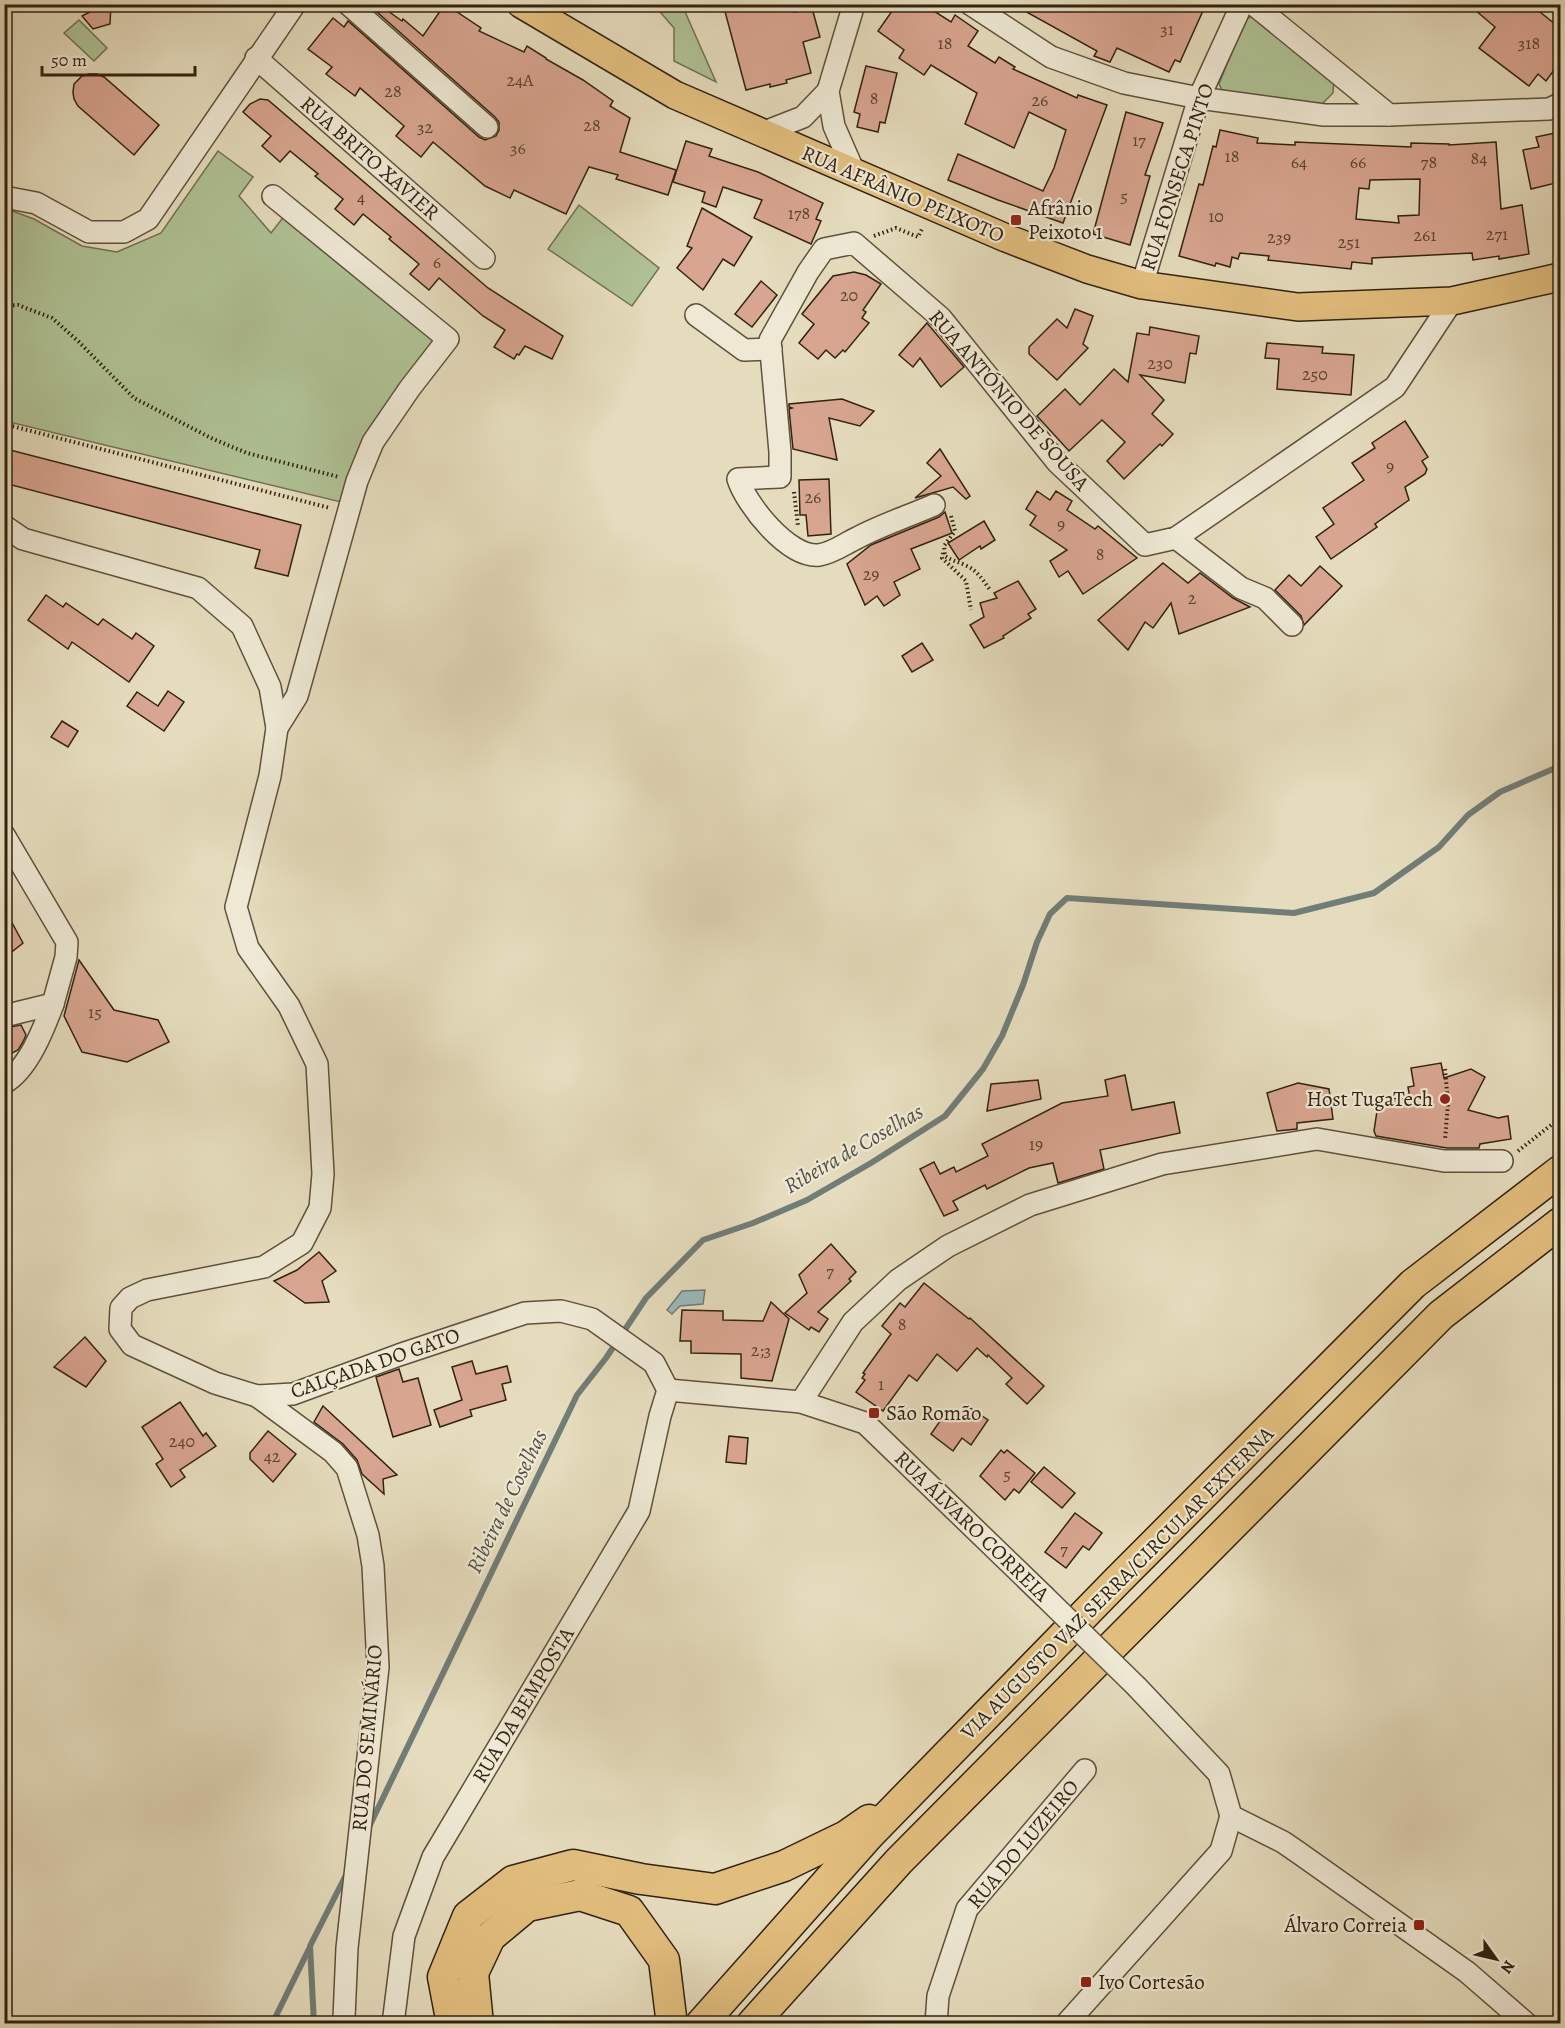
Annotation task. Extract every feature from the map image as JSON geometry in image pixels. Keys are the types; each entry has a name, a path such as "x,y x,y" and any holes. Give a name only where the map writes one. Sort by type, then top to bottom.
{"highway":[{"name":"VIA AUGUSTO VAZ SERRA/CIRCULAR EXTERNA","path":"701,2024 869,1835 1117,1581 1413,1284 1560,1171"},
{"name":"VIA AUGUSTO VAZ SERRA/CIRCULAR EXTERNA","path":"752,2024 898,1861 1441,1315 1560,1223"},
{"path":"452,2024 443,1977 468,1916 513,1881 573,1865 641,1879 715,1889 784,1866 846,1836 923,1781"},
{"path":"478,2024 472,1973 490,1937 527,1906 580,1894 629,1911 664,1960 671,2017 669,2024"},
{"path":"768,2024 793,1977"}],"main road":[{"name":"RUA AFRÂNIO PEIXOTO","path":"520,4 675,95 1006,238 1088,269 1142,285 1298,307 1452,301 1560,278"}],"street":[{"path":"4,197 36,203 89,232 124,232 148,219 295,4"},
{"path":"348,4 487,127"},
{"path":"854,4 828,91 834,126 855,174"},
{"path":"970,4 1051,57 1124,83 1199,98 1324,115 1389,115 1549,108 1560,104"},
{"name":"RUA FONSECA PINTO","path":"1142,285 1199,98 1242,4"},
{"path":"1253,4 1389,115"},
{"name":"RUA BRITO XAVIER","path":"256,58 484,258"},
{"path":"762,133 803,117 828,91"},
{"path":"273,196 448,339 410,388 373,442 357,481 297,696 277,728"},
{"name":"RUA ANTÓNIO DE SOUSA","path":"934,505 856,538 838,549 817,555 801,550 775,534 742,493 738,479 780,477 780,452 770,340 808,272 824,249 854,243 941,318 1057,462 1145,545 1176,537 1395,387 1452,301"},
{"path":"696,315 744,350 771,349"},
{"name":"CALÇADA DO GATO","path":"4,526 23,539 198,588 242,626 270,687 277,728 270,776 236,907 248,948 289,1006 316,1064 323,1174 320,1208 302,1243 264,1267 147,1290 130,1298 121,1308 120,1329 132,1345 215,1383 257,1396 293,1394 399,1355 525,1313 561,1311 592,1319 654,1363 668,1390"},
{"path":"1176,537 1241,588 1265,598 1292,625"},
{"path":"4,835 67,942 66,957 53,1004 38,1043 13,1078 4,1083"},
{"path":"4,1016 53,1004"},
{"path":"801,1402 853,1322 898,1280 948,1246 1029,1204 1162,1164 1317,1139 1444,1161 1502,1161"},
{"name":"RUA ÁLVARO CORREIA","path":"668,1390 801,1402 865,1423 1137,1688 1219,1774 1231,1816"},
{"name":"RUA DA BEMPOSTA","path":"393,2024 404,1936 433,1857 639,1511 668,1390"},
{"name":"RUA DO SEMINÁRIO","path":"257,1396 333,1452 347,1468 368,1535 373,1566 378,1667 347,1948 344,2018"},
{"name":"RUA DO LUZEIRO","path":"936,2024 938,1996 967,1909 1085,1770"},
{"path":"1065,2024 1221,1851 1231,1816 1283,1842 1299,1853 1467,1972 1527,2024"}],"path":[{"path":"896,228 918,237"},
{"path":"4,306 18,305 52,318 134,398 213,439 247,453 357,481"},
{"path":"4,424 348,512"},
{"path":"794,492 799,536"},
{"path":"934,505 948,506 955,531 944,546 942,558 966,581 971,610"},
{"path":"943,553 953,562 969,566 977,572 991,591"},
{"path":"1444,1161 1448,1103 1445,1069"},
{"path":"1502,1161 1529,1145 1560,1118"}],"green space":[{"path":"654,5 682,5 716,82 674,61 674,28"},
{"path":"1254,16 1334,79 1333,93 1322,104 1223,92 1219,84 1245,19"},
{"path":"79,20 107,48 94,61 64,33"},
{"path":"218,151 253,177 239,196 271,233 285,215 437,340 345,503 5,421 7,377 4,208 34,219 82,246 117,252 161,233"},
{"path":"579,205 659,268 632,306 548,249"}],"water":[{"path":"705,1290 703,1304 680,1306 672,1314 667,1310 682,1291"}],"building":[{"path":"105,4 111,4 110,24 93,29 82,16"},
{"path":"368,4 378,4 402,21 403,19 423,36 445,4 481,28 479,31 524,52 527,46 583,80 613,101 610,106 630,118 620,152 676,170 668,195 616,179 618,175 589,167 566,214 514,190 510,198 485,186 433,142 421,157 396,136 404,126 360,88 355,96 326,74 332,67 308,49 333,18 344,27 348,21 479,137 485,140 496,136 499,122"},
{"path":"723,4 792,4 794,12 812,8 820,37 803,42 811,73 786,80 787,83 770,87 770,84 746,90"},
{"path":"897,4 923,4 951,22 955,15 978,31 968,46 995,63 999,57 1015,67 1013,69 1077,98 1078,95 1107,105 1063,223 948,180 958,154 1043,191 1054,168 1066,130 1029,112 1014,148 965,124 977,93 931,65 924,75 899,58 904,50 878,31"},
{"path":"1012,4 1206,4 1180,62 1175,60 1169,72 1117,48 1110,62 1094,56 1097,51"},
{"path":"1468,4 1530,4 1560,28 1560,62 1546,81 1538,74 1529,86 1479,48 1495,27"},
{"path":"866,66 897,73 885,123 880,122 878,132 857,127 860,114 854,112"},
{"path":"89,74 104,77 159,125 134,155 78,106 74,99 74,84 82,76"},
{"path":"260,99 268,100 488,288 563,336 552,359 525,346 514,359 494,347 505,330 483,316 439,278 429,290 410,274 419,264 389,239 391,237 363,214 354,225 335,209 343,199 315,176 318,174 290,151 280,162 262,146 271,136 243,112 250,104"},
{"path":"1126,112 1163,123 1145,175 1150,176 1130,245 1093,234"},
{"path":"1220,130 1258,138 1257,143 1295,145 1295,142 1411,147 1411,143 1449,145 1496,142 1501,209 1522,205 1529,254 1473,260 1472,253 1372,258 1372,264 1352,262 1351,269 1268,260 1269,256 1240,253 1238,259 1232,257 1230,267 1216,263 1215,266 1179,256 1199,184 1203,185 1213,146 1216,147","holes":["1420,179 1419,215 1398,216 1399,223 1356,219 1359,188 1369,189 1370,180"]},
{"path":"1560,132 1560,182 1531,189 1523,150 1539,147 1536,137"},
{"path":"686,141 712,149 709,156 758,172 823,203 816,219 821,221 811,244 754,218 762,200 723,187 716,207 702,202 705,192 673,182"},
{"path":"702,208 752,237 734,266 723,259 703,290 677,268 692,248 687,246"},
{"path":"854,272 866,275 881,284 863,310 866,312 862,318 869,323 845,352 843,350 835,358 826,350 818,359 799,343 814,324 802,314 833,276"},
{"path":"761,281 777,295 752,327 735,314"},
{"path":"1075,309 1093,316 1083,344 1088,348 1057,380 1029,354 1029,347 1057,319 1067,328"},
{"path":"927,323 964,367 941,387 920,358 913,367 899,355"},
{"path":"1150,327 1199,336 1196,354 1190,353 1185,383 1140,375 1164,400 1152,414 1173,434 1124,479 1107,461 1125,442 1102,420 1069,451 1037,416 1065,389 1080,405 1114,369 1128,382 1137,333 1149,335"},
{"path":"1267,343 1323,347 1322,353 1354,355 1351,395 1277,389 1279,359 1265,358"},
{"path":"842,399 874,411 860,426 829,418 837,460 793,449 789,409 792,408 789,404"},
{"path":"1405,421 1428,457 1422,461 1427,469 1425,474 1405,487 1409,500 1375,524 1377,527 1331,559 1316,537 1334,524 1323,508 1364,480 1352,463 1375,448 1372,443"},
{"path":"940,449 970,496 966,499 953,487 915,498 941,476 927,463"},
{"path":"10,450 301,525 288,576 255,568 260,550 4,483 4,470"},
{"path":"829,479 831,534 808,536 806,515 800,515 799,480"},
{"path":"1037,491 1050,500 1056,491 1072,501 1067,510 1095,529 1098,526 1137,558 1083,594 1068,571 1059,577 1050,561 1067,550 1030,525 1036,516 1026,509"},
{"path":"945,512 952,533 911,549 920,569 894,582 900,595 884,606 877,596 865,605 847,564 871,545 939,517"},
{"path":"984,521 995,540 981,549 980,546 959,560 948,543"},
{"path":"1163,563 1188,583 1200,573 1233,598 1250,607 1179,634 1171,603 1153,628 1145,622 1128,650 1098,620"},
{"path":"1320,566 1342,586 1304,625 1301,616 1275,590 1289,575 1301,586"},
{"path":"1018,581 1036,609 1028,614 1031,618 1003,636 1004,638 984,648 970,625 984,617 980,603 997,598 994,593"},
{"path":"46,595 63,607 66,603 98,625 103,619 132,639 136,633 154,646 129,682 72,642 68,649 28,620"},
{"path":"922,643 933,660 912,672 902,656"},
{"path":"168,691 184,702 164,731 127,706 137,692 158,706"},
{"path":"62,721 78,731 68,747 51,737"},
{"path":"4,908 23,943 4,958"},
{"path":"79,960 114,1010 158,1020 169,1042 127,1062 82,1052 64,1016"},
{"path":"21,1025 26,1035 23,1042 18,1050 4,1057 4,1028"},
{"path":"1441,1063 1444,1078 1471,1069 1485,1077 1468,1110 1498,1118 1508,1116 1511,1139 1480,1144 1479,1148 1447,1148 1376,1136 1374,1131 1379,1098 1410,1099 1408,1087 1414,1086 1411,1068"},
{"path":"1125,1075 1132,1110 1174,1102 1180,1133 1100,1150 1104,1169 1058,1183 1053,1163 1029,1168 987,1189 985,1185 953,1201 958,1210 944,1216 920,1169 934,1162 940,1174 954,1167 956,1172 988,1156 982,1144 1062,1103 1108,1096 1105,1080"},
{"path":"1038,1080 1041,1099 987,1111 991,1084"},
{"path":"1298,1083 1329,1089 1333,1119 1297,1123 1297,1129 1277,1131 1267,1093"},
{"path":"831,1244 856,1272 849,1279 851,1281 818,1312 828,1319 819,1332 811,1327 809,1330 785,1313 807,1293 799,1275"},
{"path":"319,1252 336,1271 322,1281 329,1302 305,1303 274,1281 297,1270"},
{"path":"924,1283 970,1318 1044,1386 1027,1404 1006,1384 1012,1378 988,1355 987,1357 977,1348 957,1371 937,1354 917,1381 909,1375 883,1411 856,1392 865,1380 862,1378 865,1374 863,1373 891,1334 882,1326 900,1303 905,1307"},
{"path":"771,1302 789,1319 772,1381 741,1378 741,1354 691,1353 691,1341 680,1341 682,1310 723,1311 723,1320 763,1321"},
{"path":"85,1337 106,1361 86,1387 54,1367"},
{"path":"472,1361 476,1374 507,1366 511,1382 502,1384 506,1400 470,1410 472,1416 440,1427 434,1410 462,1400 452,1367"},
{"path":"399,1369 403,1382 418,1378 431,1425 393,1437 376,1377"},
{"path":"180,1402 203,1436 206,1433 216,1446 180,1470 185,1477 171,1487 156,1464 163,1459 142,1427"},
{"path":"966,1405 988,1420 971,1445 962,1438 953,1451 931,1434 947,1411 957,1418"},
{"path":"323,1406 397,1475 383,1479 384,1494 362,1474 357,1460 343,1444 314,1422"},
{"path":"268,1431 296,1454 273,1482 250,1459 250,1453"},
{"path":"729,1436 748,1438 746,1464 726,1462"},
{"path":"1001,1450 1004,1453 1007,1450 1035,1473 1019,1493 1014,1489 1005,1500 980,1476"},
{"path":"1044,1467 1075,1493 1062,1508 1031,1482"},
{"path":"1075,1513 1102,1533 1089,1550 1083,1546 1066,1568 1045,1552"}],"waterway":[{"name":"Ribeira de Coselhas","path":"368,1829 577,1395 606,1358 646,1298 703,1240 753,1223 807,1200 945,1116 983,1069 1002,1036 1023,985 1037,942 1050,914 1067,898 1294,913 1374,893 1439,847 1468,815 1500,792 1560,766"},
{"name":"Ribeira de Coselhas","path":"314,2024 310,1946 348,1871"},
{"path":"272,2024 309,1949"}],"place":[{"name":"Afrânio Peixoto 1","path":"1016,220"},
{"name":"Host TugaTech","path":"1445,1099"},
{"name":"São Romão","path":"874,1413"},
{"name":"Álvaro Correia","path":"1419,1925"},
{"name":"Ivo Cortesão","path":"1086,1982"}]}
